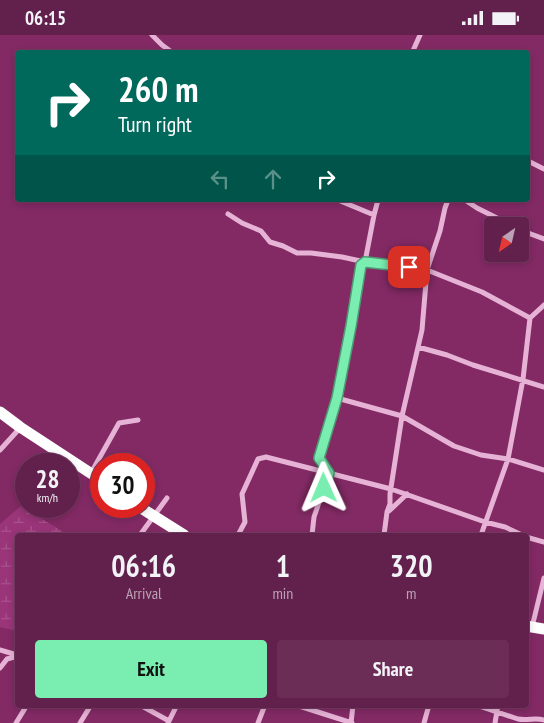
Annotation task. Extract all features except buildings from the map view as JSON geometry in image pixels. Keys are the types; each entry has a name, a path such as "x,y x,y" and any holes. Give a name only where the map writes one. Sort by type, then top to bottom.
{"highway":[{"path":"0,412 90,472"},
{"path":"155,518 181,533"},
{"path":"529,627 544,629"}],"street":[{"path":"152,35 169,50"},
{"path":"413,50 420,35"},
{"path":"530,162 544,169"},
{"path":"343,202 374,215"},
{"path":"329,473 319,458 337,398 361,265 365,262 377,202"},
{"path":"384,533 402,416 422,330 427,270 447,202"},
{"path":"468,202 495,217"},
{"path":"228,214 242,223 261,231 270,242 297,253 311,253 427,270 482,291 530,318"},
{"path":"529,233 544,239"},
{"path":"482,533 508,459 523,379 530,318 544,305"},
{"path":"418,347 544,387"},
{"path":"337,398 402,416 454,446 481,455 508,459 544,470"},
{"path":"102,453 119,423 138,420"},
{"path":"0,450 20,427"},
{"path":"239,533 245,522 242,495 258,459 266,457 372,483 485,522 505,527 518,533"},
{"path":"312,533 314,517 329,473"},
{"path":"387,512 407,494"},
{"path":"155,514 167,498"},
{"path":"141,533 152,518"},
{"path":"529,538 544,542"},
{"path":"529,627 544,578"},
{"path":"0,650 15,655"},
{"path":"0,668 7,659 15,657"},
{"path":"16,723 25,708"},
{"path":"80,723 89,708"},
{"path":"145,708 168,722 175,708"},
{"path":"258,723 265,708"},
{"path":"305,708 351,723 353,708"},
{"path":"424,723 428,708"},
{"path":"484,708 524,721 544,720"},
{"path":"496,723 498,708"}],"green space":[{"path":"15,511 15,518 41,518 65,533 15,533 15,631 0,627 0,524"}],"route":[{"path":"324,488 329,473 319,458 337,398 361,265 365,262 409,267"}]}
